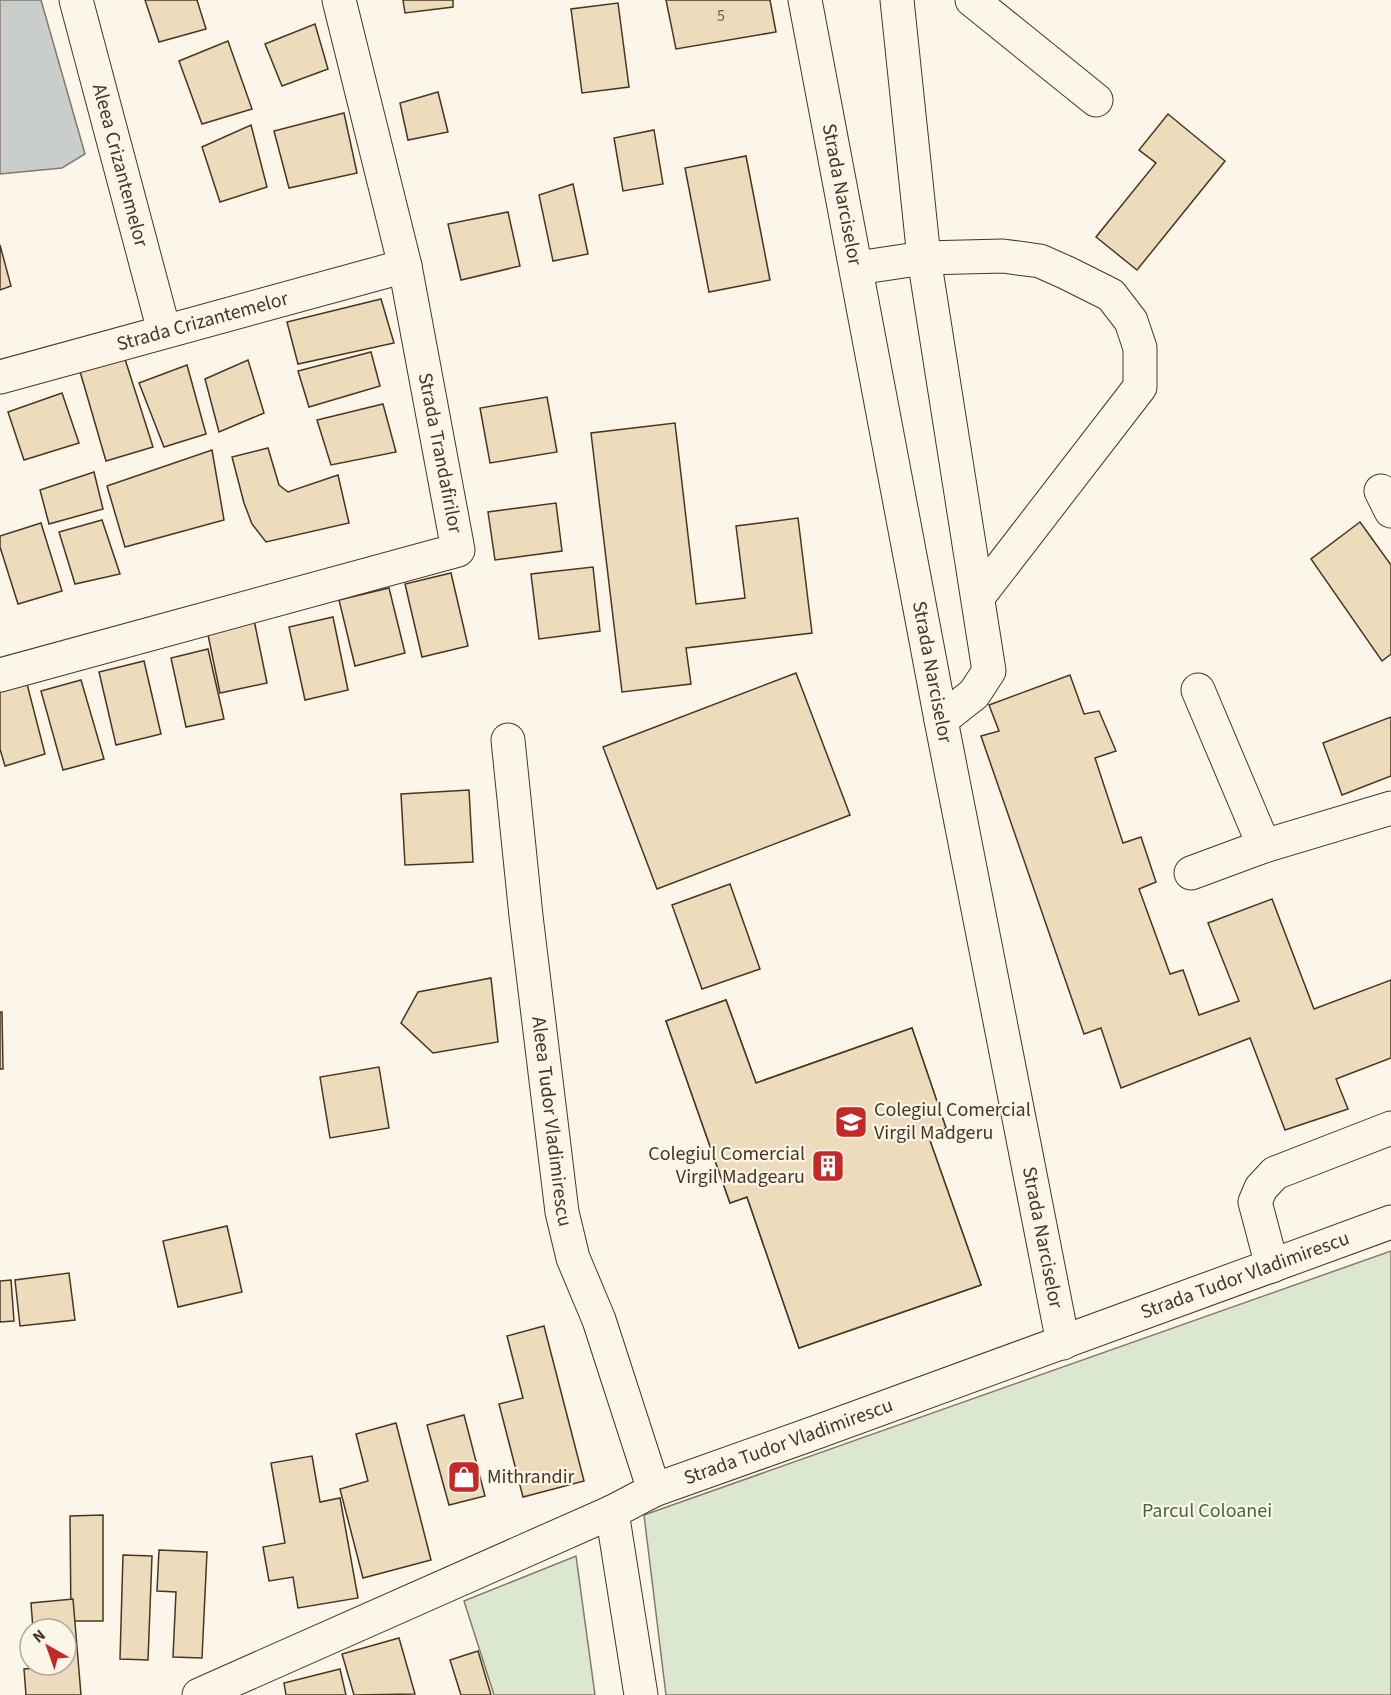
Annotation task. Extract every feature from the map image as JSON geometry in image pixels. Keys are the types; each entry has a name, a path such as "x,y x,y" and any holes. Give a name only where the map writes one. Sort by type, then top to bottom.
{"street":[{"name":"Aleea Crizantemelor","path":"76,0 164,331"},
{"name":"Strada Trandafirilor","path":"0,675 458,550 405,266 339,0"},
{"name":"Strada Narciselor","path":"806,0 941,720 1063,1343"},
{"path":"897,0 924,258 989,670 974,694 941,720"},
{"path":"972,0 1096,100"},
{"path":"857,268 924,258 1003,256 1040,261 1111,295 1131,321 1140,348 1140,387 978,597"},
{"name":"Strada Crizantemelor","path":"0,377 405,266"},
{"path":"1198,690 1264,846"},
{"name":"Aleea Tudor Vladimirescu","path":"508,740 562,1212 573,1258 599,1320 654,1490"},
{"path":"1191,873 1264,846 1391,808"},
{"path":"1272,1266 1255,1202 1261,1188 1275,1173 1391,1128"},
{"name":"Strada Tudor Vladimirescu","path":"199,1695 612,1512 654,1490 1391,1222"},
{"path":"612,1512 641,1695"}],"green space":[{"name":"Parcul Coloanei","path":"1391,1251 1391,1695 666,1695 644,1515"},
{"path":"576,1556 595,1695 494,1695 464,1601"}],"shaded area":[{"path":"0,0 41,0 85,154 62,168 0,174"}],"building":[{"path":"145,0 197,0 206,29 159,42"},
{"path":"403,0 453,0 453,7 405,13"},
{"path":"666,0 770,0 776,32 676,49"},
{"path":"618,3 629,87 582,93 571,9"},
{"path":"315,24 328,69 282,86 265,44"},
{"path":"228,41 252,109 202,124 179,61"},
{"path":"438,92 448,132 408,140 400,103"},
{"path":"344,113 357,173 289,188 274,131"},
{"path":"1168,114 1225,161 1137,270 1096,237 1156,163 1139,150"},
{"path":"251,125 267,187 220,202 202,147"},
{"path":"654,130 663,184 623,191 614,138"},
{"path":"746,156 770,280 709,292 685,168"},
{"path":"573,184 588,254 553,261 539,195"},
{"path":"508,212 520,266 461,280 448,224"},
{"path":"0,245 11,286 0,290"},
{"path":"381,299 394,343 298,364 287,322"},
{"path":"371,352 380,386 309,407 298,371"},
{"path":"124,356 153,447 106,461 79,368"},
{"path":"248,360 264,413 219,432 205,379"},
{"path":"187,365 206,434 164,447 139,383"},
{"path":"62,393 79,443 24,460 8,412"},
{"path":"547,397 557,452 490,463 480,408"},
{"path":"383,404 396,452 331,465 317,420"},
{"path":"675,423 696,604 745,598 736,526 798,518 812,633 686,648 691,684 622,692 591,433"},
{"path":"268,448 279,485 288,492 338,475 349,523 266,542 252,524 232,457"},
{"path":"212,450 224,520 125,547 107,486"},
{"path":"94,472 103,509 49,524 40,490"},
{"path":"556,503 562,551 495,560 488,512"},
{"path":"102,520 120,574 75,584 59,532"},
{"path":"1360,522 1391,565 1391,654 1382,661 1311,559"},
{"path":"41,523 62,591 18,604 0,547 0,536"},
{"path":"593,567 600,631 539,639 531,574"},
{"path":"451,573 468,646 422,657 405,584"},
{"path":"389,588 405,653 355,666 339,600"},
{"path":"333,617 348,690 305,700 289,627"},
{"path":"254,620 267,683 220,693 207,630"},
{"path":"208,649 224,719 186,727 171,658"},
{"path":"144,661 161,734 116,745 99,672"},
{"path":"796,673 850,815 657,889 603,747"},
{"path":"1070,675 1084,714 1099,711 1116,751 1095,758 1123,843 1141,837 1156,882 1139,889 1170,974 1183,970 1199,1015 1239,1001 1208,923 1272,899 1314,1009 1391,980 1391,1058 1336,1079 1348,1109 1285,1130 1250,1038 1121,1088 1101,1028 1084,1034 981,736 999,731 989,705"},
{"path":"26,680 45,754 5,766 0,749 0,687"},
{"path":"81,680 104,759 63,770 41,691"},
{"path":"1391,717 1391,776 1342,795 1323,743"},
{"path":"469,790 473,862 405,865 401,794"},
{"path":"730,884 760,969 702,989 672,905"},
{"path":"491,978 498,1042 433,1053 401,1023 418,992"},
{"name":"Colegiul Comercial Virgil Madgearu","path":"726,1000 756,1083 912,1028 946,1128 928,1135 981,1285 799,1348 747,1197 730,1203 666,1021","holes":["878,1115 889,1145 882,1147 918,1245 891,1255 879,1221 817,1243 794,1181 784,1185 771,1151 793,1143 804,1175 870,1151 860,1121"]},
{"name":"Colegiul Comercial Virgil Madgearu","path":"726,1000 756,1083 912,1028 946,1128 928,1135 981,1285 799,1348 747,1197 730,1203 666,1021"},
{"path":"0,1012 2,1012 3,1069 0,1069"},
{"path":"379,1067 389,1128 330,1138 320,1077"},
{"path":"227,1226 242,1292 178,1307 163,1241"},
{"path":"69,1273 75,1320 20,1326 15,1280"},
{"path":"11,1280 14,1321 0,1322 0,1281"},
{"path":"544,1326 584,1481 523,1497 499,1404 523,1398 507,1336"},
{"path":"464,1415 485,1496 449,1505 427,1425"},
{"path":"396,1423 431,1560 363,1578 340,1489 368,1481 356,1434"},
{"path":"312,1456 320,1502 340,1498 358,1598 298,1608 293,1577 269,1581 263,1547 285,1543 271,1463"},
{"path":"103,1515 103,1621 78,1621 78,1617 71,1617 70,1516"},
{"path":"159,1550 207,1552 202,1658 173,1657 176,1592 157,1591"},
{"path":"123,1555 152,1556 148,1660 120,1659"},
{"path":"73,1599 74,1617 32,1617 31,1603"},
{"path":"399,1638 415,1694 354,1695 342,1654"},
{"path":"478,1651 491,1695 461,1695 450,1660"},
{"path":"78,1659 81,1695 26,1695 25,1677 78,1677"},
{"path":"340,1669 346,1695 286,1695 284,1683"}],"place":[{"name":"Colegiul Comercial Virgil Madgeru","path":"851,1122"},
{"name":"Colegiul Comercial Virgil Madgearu","path":"828,1166"},
{"name":"Mithrandir","path":"464,1477"}]}
